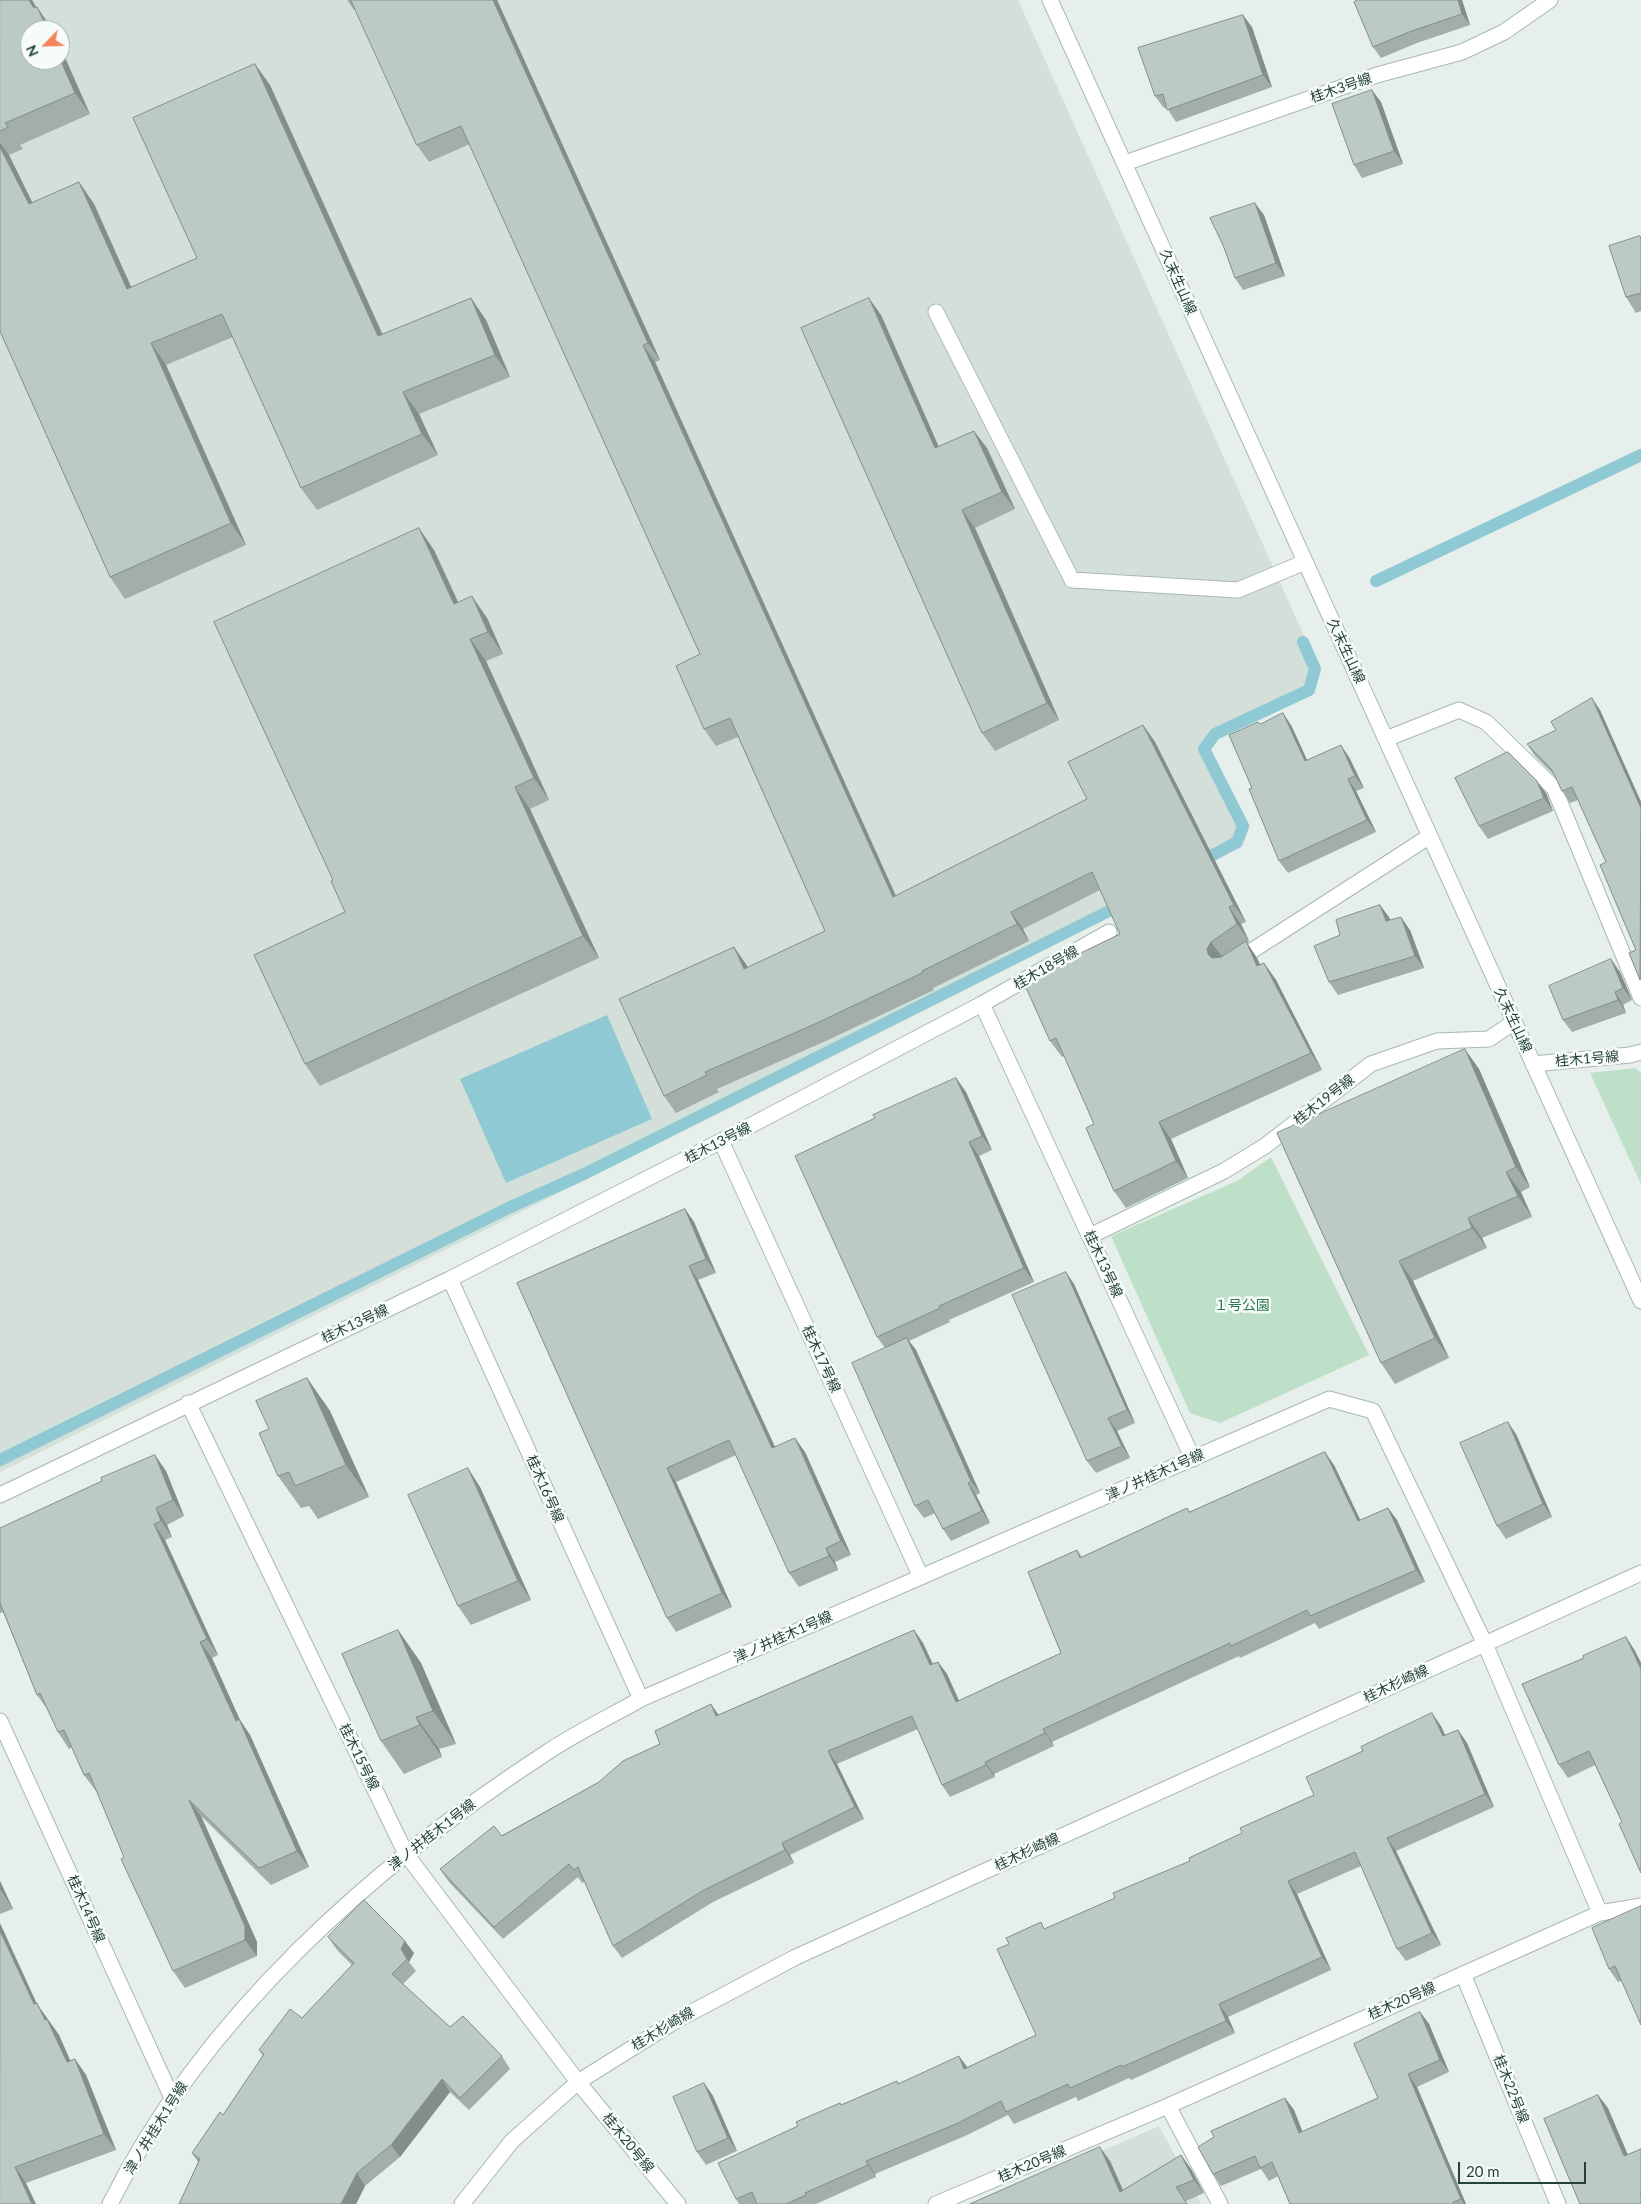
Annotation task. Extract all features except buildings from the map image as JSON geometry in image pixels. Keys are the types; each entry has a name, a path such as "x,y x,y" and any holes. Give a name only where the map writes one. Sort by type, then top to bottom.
{"street":[{"name":"久末生山線","path":"1050,0 1641,1301"},
{"name":"桂木3号線","path":"1125,164 1377,75 1462,52 1504,32 1550,0"},
{"path":"936,312 1072,580 1238,590 1305,562"},
{"path":"1386,739 1460,710 1486,722 1554,788 1641,998"},
{"path":"1228,966 1430,836"},
{"name":"桂木18号線","path":"982,1004 1109,932"},
{"name":"桂木13号線","path":"0,1495 450,1278 721,1141 982,1004 1193,1459"},
{"name":"桂木19号線","path":"1090,1236 1224,1171 1266,1146 1371,1064 1437,1041 1489,1039 1514,1022"},
{"name":"桂木1号線","path":"1533,1064 1630,1055 1641,1052"},
{"name":"桂木17号線","path":"721,1141 921,1577"},
{"name":"桂木16号線","path":"450,1278 641,1699"},
{"name":"津ノ井桂木1号線","path":"110,2204 172,2098 246,2004 341,1909 406,1854 466,1808 550,1750 641,1699 1329,1399 1373,1411 1485,1644"},
{"name":"桂木15号線","path":"188,1403 406,1854 578,2082"},
{"name":"桂木杉崎線","path":"462,2204 512,2140 578,2082 676,2020 796,1957 1641,1573"},
{"path":"1485,1644 1600,1913"},
{"name":"桂木14号線","path":"0,1721 172,2098"},
{"name":"桂木20号線","path":"936,2204 1168,2106 1600,1913 1641,1906"},
{"name":"桂木22号線","path":"1463,1974 1558,2204"},
{"name":"桂木20号線","path":"578,2082 678,2204"},
{"path":"1168,2106 1220,2204"}],"shaded area":[{"path":"0,0 1018,0 1319,669 1315,690 1220,738 1210,750 1250,826 1242,847 595,1175 0,1472"},
{"path":"1159,2126 1201,2204 981,2204"}],"green space":[{"path":"1635,1068 1641,1073 1641,1184 1590,1073"},
{"name":"１号公園","path":"1271,1157 1369,1355 1220,1423 1190,1413 1111,1236 1237,1181"}],"water":[{"path":"607,1015 652,1119 506,1183 460,1079"}],"waterway":[{"path":"1376,581 1641,455"},
{"path":"1198,863 1237,842 1243,826 1204,749 1215,734 1309,690 1315,669 1303,642"},
{"path":"0,1460 506,1209 584,1174 1123,904"}]}
